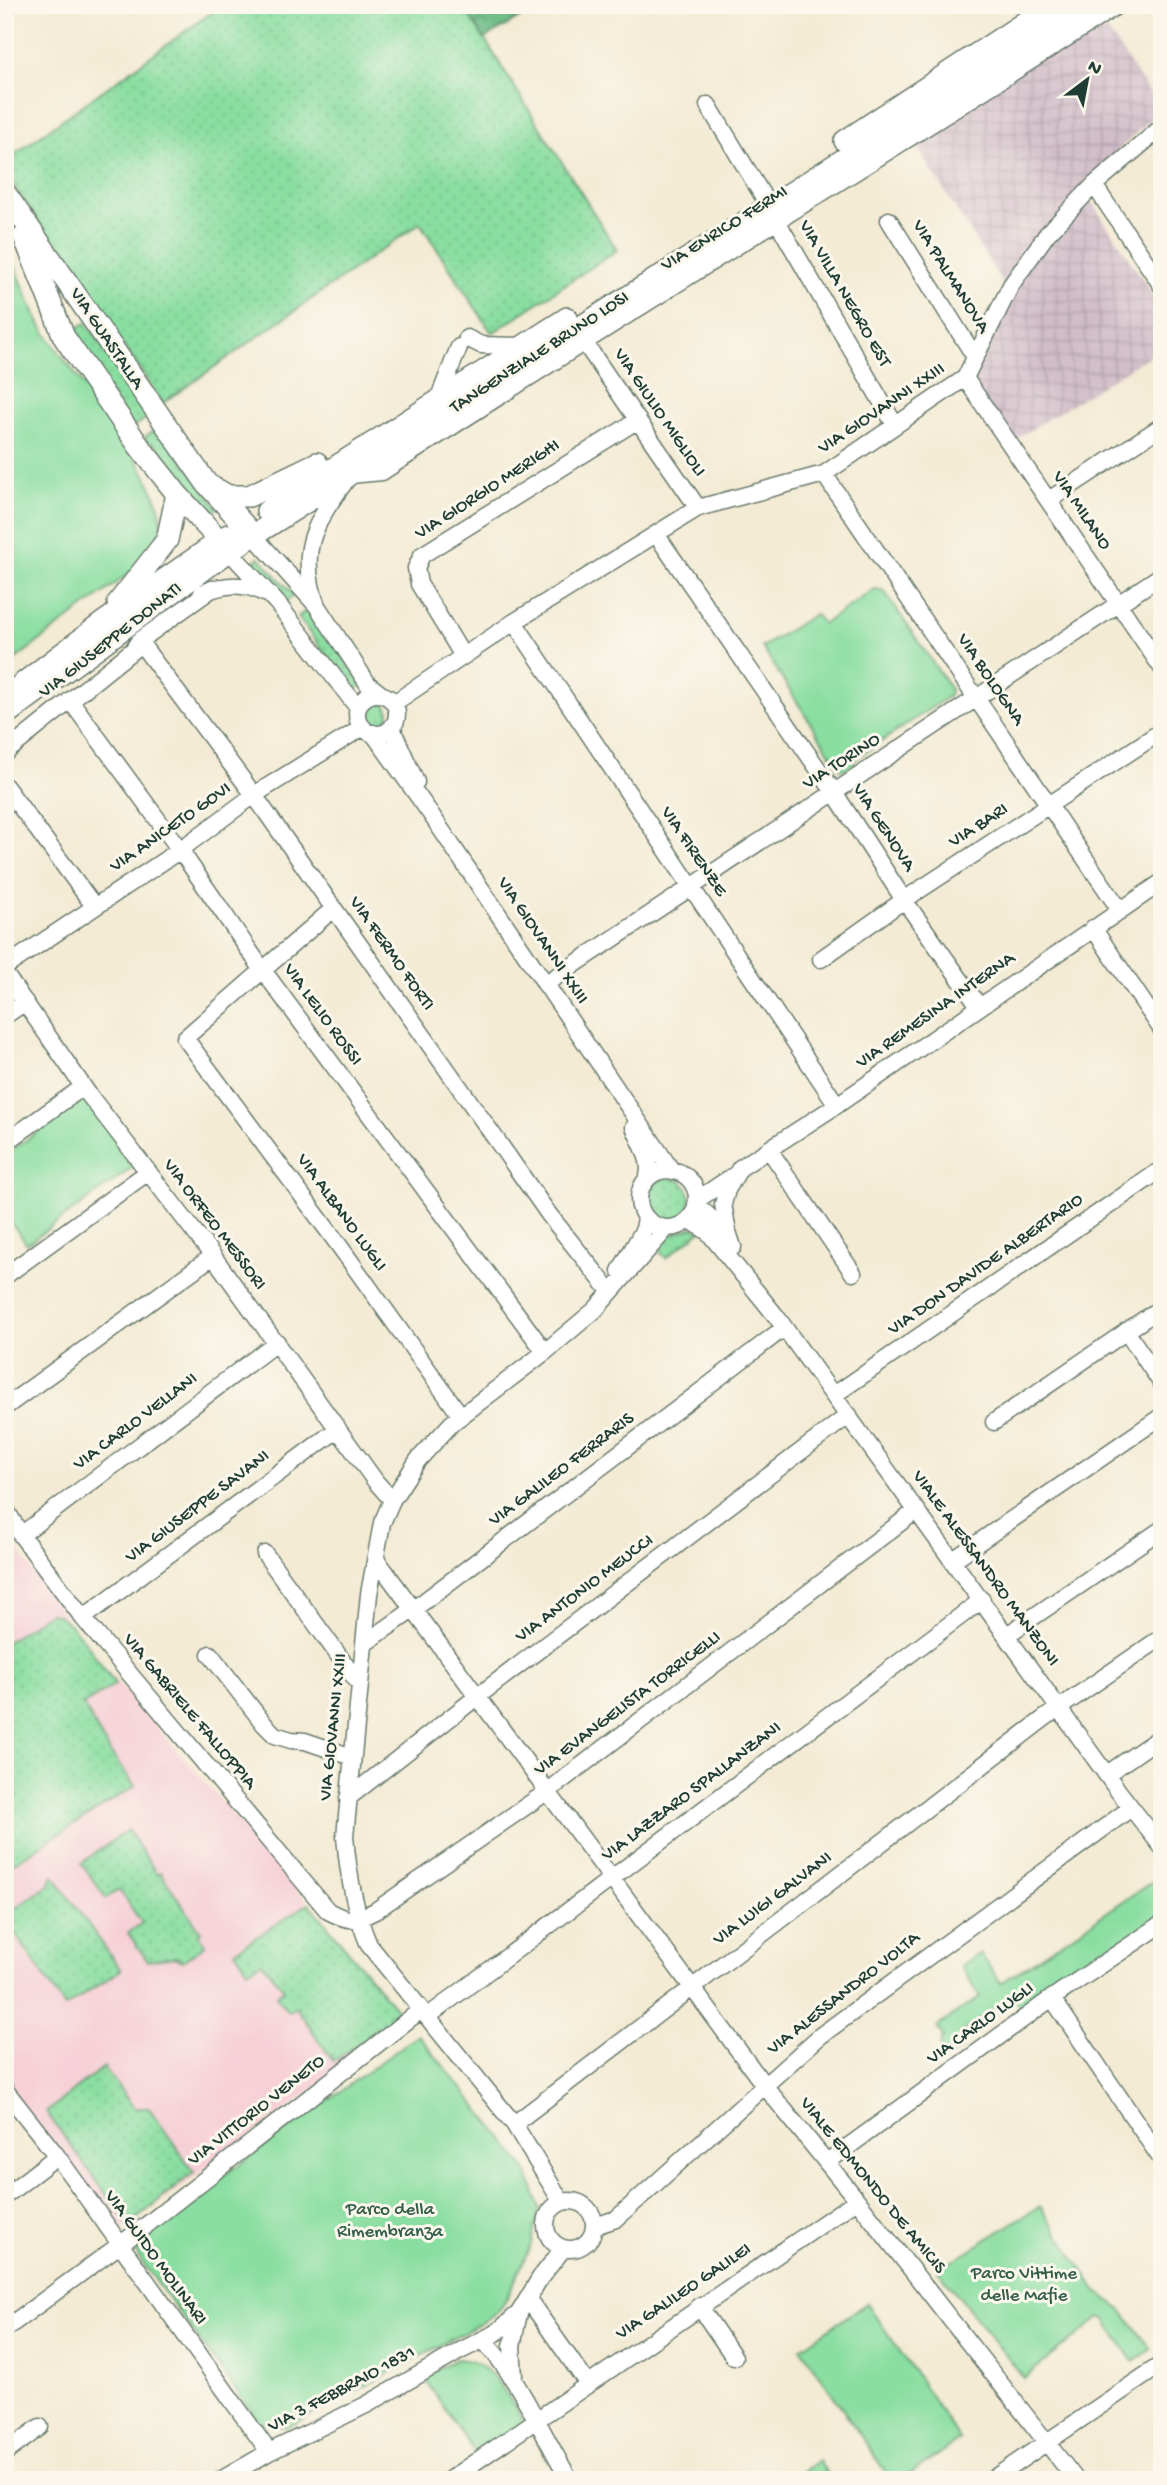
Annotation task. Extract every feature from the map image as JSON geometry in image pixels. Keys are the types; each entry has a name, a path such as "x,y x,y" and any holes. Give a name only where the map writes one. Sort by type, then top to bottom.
{"main road":[{"name":"TANGENZIALE BRUNO LOSI","path":"249,531 393,429 523,346 770,207 1051,5"},
{"name":"TANGENZIALE BRUNO LOSI","path":"5,697 101,624 249,531 350,475 1086,5"},
{"name":"VIA GUASTALLA","path":"5,192 207,484 249,531"},
{"name":"VIA GUASTALLA","path":"5,198 33,254 64,337 132,436 177,494 224,546"},
{"path":"64,337 80,320 90,316"},
{"path":"132,436 159,417"},
{"path":"207,484 228,496 255,494 351,444 393,429"},
{"path":"101,624 167,540 177,494"},
{"name":"TANGENZIALE BRUNO LOSI","path":"5,715 134,632 224,546"}],"street":[{"name":"VIA ENRICO FERMI","path":"350,475 382,472 584,342 770,207 1118,5"},
{"name":"VIA VILLA NEGRO EST","path":"708,105 895,425"},
{"name":"VIA GIOVANNI XXIII","path":"387,699 463,656 698,509 824,474 965,378 1018,274 1047,233 1094,185 1162,127"},
{"path":"1094,185 1160,277"},
{"name":"VIA PALMANOVA","path":"889,220 975,357"},
{"name":"VIA GIULIO MIGLIOLI","path":"584,342 698,509"},
{"path":"438,400 469,344 523,346"},
{"name":"VIA MILANO","path":"965,378 1162,668"},
{"name":"VIA GIORGIO MERIGHI","path":"463,656 419,584 416,568 422,555 638,420"},
{"path":"1049,500 1162,426"},
{"name":"VIA BOLOGNA","path":"824,474 1120,909"},
{"path":"317,606 307,558 311,538 329,504 350,475"},
{"name":"VIA GUASTALLA","path":"249,531 317,606 368,684 387,699"},
{"name":"VIA GENOVA","path":"656,534 979,1006"},
{"name":"VIA GUASTALLA","path":"224,546 277,603 358,708"},
{"name":"VIA TORINO","path":"545,984 1162,575"},
{"path":"134,632 190,597 212,589 237,584 252,587 277,603"},
{"name":"VIA FIRENZE","path":"514,622 837,1105"},
{"name":"VIA GIUSEPPE DONATI","path":"5,753 133,650 134,632"},
{"name":"VIA FERMO FORTI","path":"134,632 254,795 550,1216 611,1290"},
{"path":"365,698 387,699 397,714 393,725 384,732 368,730 358,718 358,708 365,698"},
{"name":"VIA LELIO ROSSI","path":"69,700 180,850 262,969 545,1352"},
{"name":"VIA GIOVANNI XXIII","path":"393,725 394,733 430,813"},
{"name":"VIA GIOVANNI XXIII","path":"368,730 430,813 672,1171"},
{"name":"VIA ANICETO GOVI","path":"5,967 180,850 254,795 368,730"},
{"name":"VIA BARI","path":"821,959 904,900 1162,731"},
{"path":"5,786 94,906"},
{"name":"VIA REMESINA INTERNA","path":"694,1208 740,1168 770,1151 1162,882"},
{"path":"262,969 333,909"},
{"path":"1093,928 1160,1025"},
{"name":"VIA ALBANO LUGLI","path":"262,969 185,1038 461,1416"},
{"name":"VIA ORFEO MESSORI","path":"5,974 83,1087 213,1256 392,1500"},
{"path":"5,1016 25,1002"},
{"path":"5,1143 83,1087"},
{"name":"VIA GIOVANNI XXIII","path":"619,1092 646,1154 650,1169 646,1181"},
{"path":"770,1151 853,1273"},
{"name":"VIA DON DAVIDE ALBERTARIO","path":"834,1395 1162,1169"},
{"path":"672,1171 682,1174 690,1181 694,1208 677,1227 656,1225 646,1218 639,1202 646,1181 661,1172 672,1171"},
{"path":"5,1276 148,1172"},
{"path":"733,1247 723,1205 735,1175"},
{"name":"VIA REMESINA INTERNA","path":"690,1181 714,1180 735,1175"},
{"name":"VIALE ALESSANDRO MANZONI","path":"694,1208 710,1217 733,1247 780,1322"},
{"name":"VIALE ALESSANDRO MANZONI","path":"694,1208 709,1233 849,1415 1058,1708 1162,1847"},
{"name":"VIA GIOVANNI XXIII","path":"611,1290 644,1229 646,1218"},
{"name":"VIA GIOVANNI XXIII","path":"561,2202 514,2124 369,1945 358,1920 345,1836 369,1594 382,1523 392,1500 418,1460 461,1416 595,1310 667,1228"},
{"path":"5,1407 213,1256"},
{"path":"994,1422 1162,1307"},
{"name":"VIA GALILEO FERRARIS","path":"364,1644 414,1609 780,1322"},
{"path":"1126,1331 1162,1384"},
{"name":"VIA CARLO VELLANI","path":"21,1535 277,1342"},
{"name":"VIA ANTONIO MEUCCI","path":"348,1798 849,1415"},
{"path":"953,1560 1162,1416"},
{"name":"VIA GIUSEPPE SAVANI","path":"83,1618 338,1429"},
{"name":"VIA GABRIELE FALLOPPIA","path":"5,1508 21,1535 83,1618 328,1911 343,1920 358,1920"},
{"name":"VIA EVANGELISTA TORRICELLI","path":"358,1920 375,1911 548,1791 917,1510"},
{"path":"1007,1635 1162,1529"},
{"path":"265,1554 360,1685"},
{"name":"VIALE EDMONDO DE AMICIS","path":"376,1559 764,2085 1076,2480"},
{"name":"VIA LAZZARO SPALLANZANI","path":"424,2013 612,1879 982,1600"},
{"name":"VIA LUIGI GALVANI","path":"514,2124 1058,1708 1162,1637"},
{"path":"210,1654 275,1735 327,1747 342,1742 353,1750"},
{"path":"1107,1774 1162,1736"},
{"name":"VIA ALESSANDRO VOLTA","path":"595,2226 615,2219 820,2036 1132,1808"},
{"name":"VIA CARLO LUGLI","path":"827,2162 1052,1998 1162,1924"},
{"path":"1052,1998 1162,2160"},
{"name":"VIA VITTORIO VENETO","path":"5,2329 119,2246 424,2013"},
{"name":"VIA GUIDO MOLINARI","path":"5,2090 57,2156 269,2452"},
{"path":"5,2196 57,2156"},
{"name":"VIA GALILEO GALILEI","path":"449,2480 857,2200"},
{"path":"577,2201 590,2210 595,2226 590,2240 578,2248 557,2245 545,2227 549,2211 561,2202 577,2201"},
{"path":"514,2379 512,2346 524,2306 557,2245"},
{"path":"484,2341 524,2306"},
{"path":"524,2306 587,2384"},
{"path":"699,2306 734,2357"},
{"path":"484,2341 497,2366 522,2396"},
{"path":"484,2341 514,2379 570,2480"},
{"name":"VIA 3 FEBBRAIO 1831","path":"221,2480 269,2452 366,2405 462,2350 484,2341"},
{"path":"462,2350 474,2351 497,2366"},
{"path":"991,2480 1162,2364"},
{"path":"5,2453 40,2427"},
{"path":"246,2466 256,2480"}],"shaded area":[{"path":"1098,17 1161,109 1081,186 1162,308 1162,348 1009,443 967,377 1008,292 909,134"},
{"path":"5,1530 45,1590 93,1654 309,1903 339,1944 397,2010 389,2017 388,2034 117,2234 5,2087"}],"green space":[{"path":"222,5 463,5 617,250 492,333 420,223 163,403 5,173 5,161"},
{"path":"463,5 541,5 484,39"},
{"path":"5,240 37,319 112,423 146,476 157,500 161,525 153,548 143,563 5,667"},
{"path":"86,323 151,415 132,428 72,335 75,329"},
{"path":"158,427 218,508 210,515 185,490 154,444 148,443 144,438"},
{"path":"259,557 294,595 286,602 252,564"},
{"path":"875,589 884,591 950,688 949,696 854,760 855,763 846,769 840,769 762,647 815,614 823,624"},
{"path":"308,609 363,684 353,692 298,617"},
{"path":"378,702 386,705 389,713 386,721 378,724 370,721 367,713 370,705"},
{"path":"89,1095 140,1162 27,1244 5,1215 5,1155"},
{"path":"669,1178 684,1184 690,1199 684,1214 669,1220 654,1214 648,1199 654,1184"},
{"path":"693,1227 700,1231 666,1258 656,1248 664,1237"},
{"path":"49,1613 66,1621 76,1631 115,1684 83,1705 110,1752 135,1786 5,1868 5,1643"},
{"path":"128,1830 201,1932 198,1934 205,1945 183,1961 175,1957 148,1961 128,1933 142,1923 119,1890 106,1898 81,1863"},
{"path":"53,1875 121,1970 65,2007 10,1926 6,1915 49,1885"},
{"path":"1162,1875 1162,1915 1023,2010 1013,1997 962,2032 962,2048 948,2058 940,2046 943,2037 937,2027 980,1997 960,1966 980,1953 1001,1983"},
{"path":"309,1903 397,2010 389,2017 390,2024 333,2061 296,2007 288,2012 276,1995 284,1989 262,1962 248,1970 235,1951"},
{"name":"Parco della Rimembranza","path":"418,2035 527,2172 540,2208 530,2247 508,2296 499,2310 482,2323 287,2428 259,2422 137,2255 136,2243 143,2234"},
{"path":"104,2067 134,2108 149,2108 194,2172 129,2225 46,2112"},
{"name":"Parco Vittime delle Mafie","path":"1040,2206 1096,2290 1121,2309 1151,2349 1134,2362 1106,2320 1100,2318 1024,2378 938,2270"},
{"path":"867,2303 960,2439 901,2480 891,2480 801,2348"},
{"path":"456,2359 469,2361 489,2372 505,2391 525,2423 477,2456 424,2378"},
{"path":"819,2461 831,2480 789,2480"}]}
